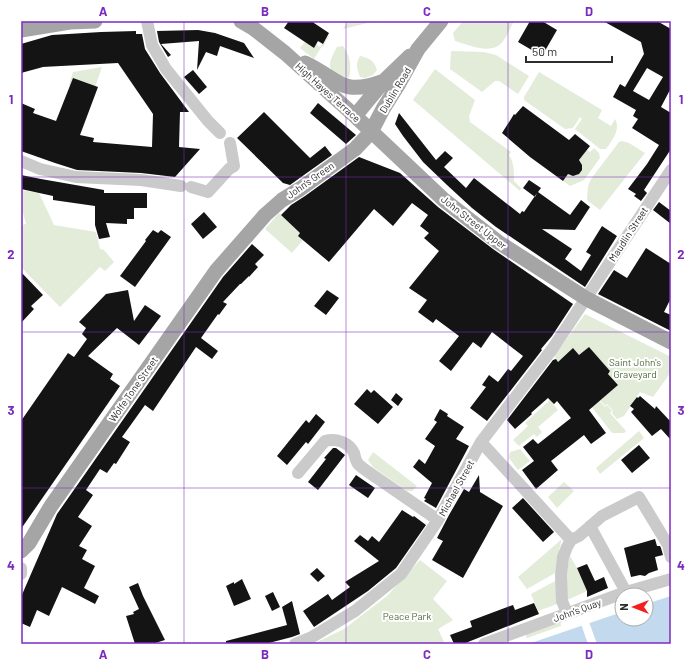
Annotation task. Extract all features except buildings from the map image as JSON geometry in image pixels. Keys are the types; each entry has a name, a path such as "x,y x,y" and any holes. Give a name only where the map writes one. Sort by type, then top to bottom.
{"main road":[{"path":"21,30 70,22 95,21"},
{"path":"233,21 247,24 285,53 314,67 343,86 355,88 368,87 384,81"},
{"name":"Dublin Road","path":"355,116 384,81 418,49 441,21"},
{"name":"Dublin Road","path":"371,132 418,49"},
{"name":"High Hayes Terrace","path":"285,53 371,132"},
{"name":"John's Green","path":"250,230 282,200 300,189 355,149 371,132"},
{"name":"John Street Upper","path":"371,132 444,200 498,242 587,299 671,342"},
{"name":"Wolfe Tone Street","path":"21,551 28,544 51,506 216,270 250,230"}],"street":[{"path":"147,21 152,45 166,69 208,121 220,133"},
{"path":"21,162 40,169 76,177 141,180 208,192 229,169 234,166 230,143"},
{"name":"Maudlin Street","path":"587,299 627,235 671,170"},
{"name":"Michael Street","path":"295,644 312,637 355,611 401,574 438,520 481,442 553,348 587,299"},
{"path":"298,473 325,441 332,439 338,440 349,446 353,451 357,463 364,469 438,520"},
{"path":"481,442 572,540"},
{"path":"567,613 562,601 561,576 563,557 572,540 579,536 602,516 639,497 668,545 671,557"},
{"path":"590,526 623,587"},
{"path":"21,568 21,574"},
{"name":"John's Quay","path":"643,587 671,579"},
{"name":"John's Quay","path":"484,644 614,596"}],"green space":[{"path":"348,21 376,21 343,29"},
{"path":"463,21 514,21 503,41 493,48 487,49 474,47 455,41 453,33"},
{"path":"328,36 329,37 323,47 322,46 314,59 300,48 305,42 314,48 316,44 320,47"},
{"path":"343,46 350,61 349,78 336,74 330,67 331,59 337,47"},
{"path":"451,51 484,52 496,55 529,76 518,94 499,81 495,81 482,92 450,69"},
{"path":"360,56 373,62 377,70 373,75 365,78 360,77 357,62"},
{"path":"102,67 93,93 69,85 73,72"},
{"path":"435,69 475,100 469,116 470,122 511,152 509,155 513,164 514,181 521,188 520,191 413,100"},
{"path":"539,72 602,110 598,118 611,126 615,119 617,123 616,131 613,139 606,149 600,149 575,129 582,119 580,117 573,128 565,129 524,100 524,97"},
{"path":"622,141 629,143 645,153 600,210 587,200 588,186 591,179 619,142"},
{"path":"594,148 599,153 600,158 584,180 570,186 563,181 568,174 574,175 581,172 582,170 579,160 587,150 590,152"},
{"path":"21,190 39,193 54,225 96,232 100,249 104,250 114,262 105,271 100,267 60,307 21,267 21,225 26,224 21,206"},
{"path":"279,213 300,233 303,240 292,253 265,229"},
{"name":"Saint John's Graveyard","path":"585,314 671,357 671,372 653,397 640,392 624,416 617,419 607,404 605,406 600,400 618,385 608,374 610,371 589,347 579,355 573,348 558,362 554,356"},
{"path":"595,396 605,407 607,405 612,411 610,413 626,431 624,433 612,433 588,402"},
{"path":"550,400 558,410 538,427 542,432 537,437 534,434 519,446 513,440 528,426 525,423"},
{"path":"639,431 644,438 600,474 596,468"},
{"path":"520,449 530,461 518,470 509,458 510,452"},
{"path":"373,452 417,486 412,491 407,491 373,467 368,460"},
{"path":"564,482 574,491 557,508 548,497"},
{"path":"562,539 559,550 557,572 527,589 518,577"},
{"path":"569,554 587,591 565,601"},
{"name":"Peace Park","path":"420,560 447,581 433,599 453,620 438,629 445,644 313,644 344,629 387,596"},
{"path":"557,580 560,603 538,611 531,594"},
{"path":"560,621 561,626 527,638 525,634"}],"water":[{"path":"671,596 671,644 528,644 614,615 614,627 654,627 654,601"}],"pier":[{"path":"589,621 597,644 588,644 581,624"}]}
